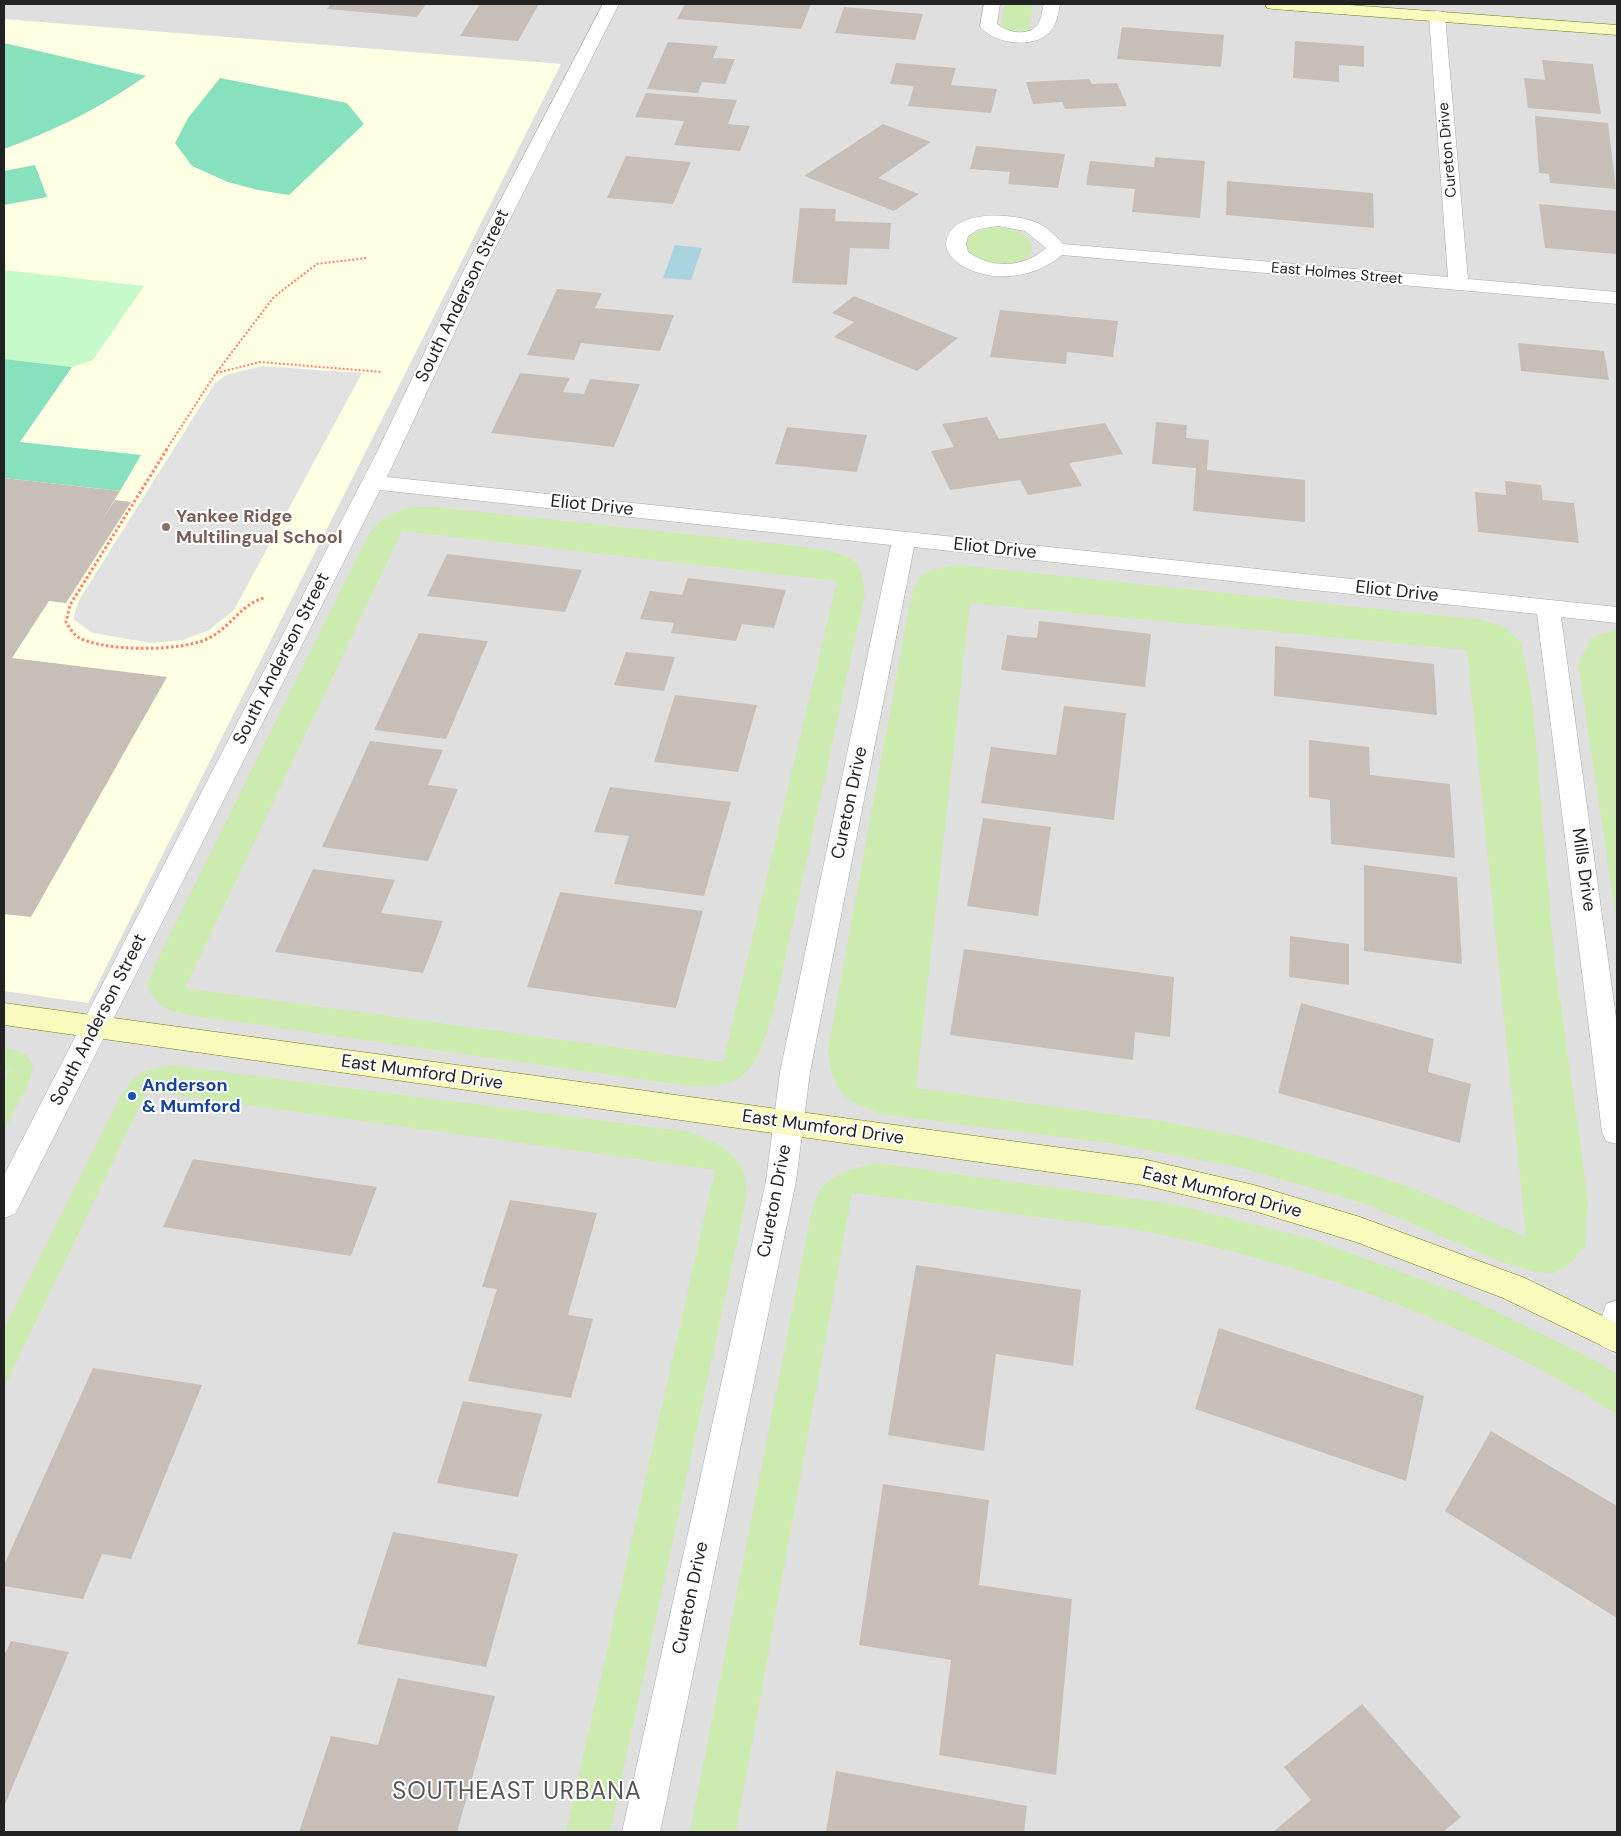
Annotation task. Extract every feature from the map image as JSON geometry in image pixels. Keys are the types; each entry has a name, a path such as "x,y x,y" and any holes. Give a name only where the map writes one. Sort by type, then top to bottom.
{"street":[{"name":"South Anderson Street","path":"4,1205 372,482 473,272 611,4"},
{"path":"992,4 988,26 994,32 1022,37 1034,35 1047,24 1052,4"},
{"path":"1273,4 1617,30"},
{"name":"Cureton Drive","path":"1437,16 1458,284"},
{"name":"East Holmes Street","path":"1057,249 1617,298"},
{"name":"Eliot Drive","path":"372,482 1617,615"},
{"name":"Cureton Drive","path":"641,1832 781,1181 795,1072 904,539"},
{"name":"Mills Drive","path":"1548,608 1617,1132"},
{"name":"East Mumford Drive","path":"4,1014 1143,1172 1254,1198 1360,1230 1514,1288 1616,1330"}],"path":[{"path":"264,598 246,604 230,624 213,635 180,646 157,649 85,640 76,636 66,622 70,605 187,416 216,373 273,298 317,264 366,258"},
{"path":"216,373 260,362 382,372"}],"shaded area":[{"path":"4,4 1617,4 1617,1832 4,1832"},
{"name":"Yankee Ridge Multilingual School","path":"4,19 561,64 88,1003 4,991"},
{"path":"262,366 362,373 234,610 209,630 183,640 150,643 93,633 73,619 79,600 215,383 226,375"}],"green space":[{"path":"1005,4 1033,4 1029,32 1000,30"},
{"path":"4,43 146,76 111,99 77,117 42,134 4,149"},
{"path":"220,78 347,103 364,124 289,195 258,190 228,182 192,166 175,143 188,118"},
{"path":"35,165 47,197 4,205 4,171"},
{"path":"990,227 1004,228 1024,235 1029,239 1032,252 1024,259 1007,265 989,262 964,250 965,238"},
{"path":"4,270 144,286 93,360 72,367 4,359"},
{"path":"4,359 72,367 20,442 141,455 120,491 4,478"},
{"path":"413,507 434,507 807,547 838,553 857,564 862,576 865,594 774,1010 757,1057 745,1073 733,1082 720,1085 688,1086 189,1015 164,1007 151,994 147,986 155,965 364,543 378,523 389,515","holes":["402,531 837,581 723,1062 185,988"]},
{"path":"958,565 1483,620 1506,628 1522,644 1533,707 1554,956 1588,1199 1585,1246 1568,1266 1554,1273 1536,1272 1501,1262 1366,1204 1242,1168 1116,1144 882,1114 858,1104 841,1092 832,1075 828,1049 908,613 914,589 921,576 934,569","holes":["970,603 1467,650 1526,1237 1409,1187 1326,1159 1250,1138 1161,1121 916,1088"]},
{"path":"1617,630 1617,925 1578,663 1592,637"},
{"path":"4,1047 26,1054 33,1065 30,1081 4,1131 4,1082 10,1070 4,1069"},
{"path":"170,1065 690,1132 720,1146 736,1160 742,1169 746,1191 745,1205 610,1832 566,1832 715,1170 147,1091 4,1388 4,1329 121,1095 141,1073"},
{"path":"877,1163 1173,1204 1312,1239 1458,1293 1593,1359 1617,1374 1617,1414 1562,1381 1506,1352 1449,1326 1391,1302 1272,1262 1149,1232 1107,1225 852,1193 736,1832 690,1832 813,1206 823,1186 836,1176 852,1169"}],"water":[{"path":"675,245 702,248 691,280 663,278"}],"building":[{"path":"331,4 426,4 417,17 327,9"},
{"path":"480,4 539,4 518,41 460,36"},
{"path":"685,4 811,4 801,29 677,19"},
{"path":"844,7 923,14 915,40 835,33"},
{"path":"1122,27 1224,35 1221,67 1117,59"},
{"path":"1295,41 1364,46 1364,67 1339,65 1339,82 1293,78"},
{"path":"668,42 718,46 713,58 735,59 725,84 702,82 698,93 647,89"},
{"path":"1542,60 1593,64 1601,114 1528,108 1524,78 1545,80"},
{"path":"896,63 956,68 951,85 997,89 991,113 908,106 914,86 890,84"},
{"path":"1089,79 1092,84 1117,83 1127,106 1065,109 1062,102 1033,104 1026,82"},
{"path":"646,93 737,100 728,124 750,126 740,151 674,145 684,121 635,117"},
{"path":"1535,116 1608,123 1616,189 1550,183 1549,174 1539,173"},
{"path":"883,124 931,142 878,178 919,194 894,211 804,176"},
{"path":"976,146 1065,154 1058,188 1008,184 1010,172 970,169"},
{"path":"626,156 691,162 673,204 607,198"},
{"path":"1155,157 1205,161 1200,218 1132,212 1135,189 1086,185 1090,161 1154,167"},
{"path":"1227,181 1373,193 1374,228 1226,215"},
{"path":"1539,204 1617,211 1617,254 1545,248"},
{"path":"800,208 836,209 835,221 891,223 889,249 850,248 847,285 792,283"},
{"path":"557,289 602,293 595,308 674,315 660,351 581,343 574,360 527,355"},
{"path":"854,296 958,338 917,371 834,337 854,322 832,313"},
{"path":"1000,310 1118,321 1113,357 1067,352 1066,364 990,357"},
{"path":"1518,343 1604,351 1609,380 1521,371"},
{"path":"520,373 570,378 563,392 584,394 590,379 640,384 614,447 491,433"},
{"path":"987,417 999,439 1105,423 1123,454 1069,463 1082,486 1028,495 1020,480 950,490 931,451 954,447 942,424"},
{"path":"1156,422 1187,425 1186,438 1209,440 1207,470 1305,480 1305,522 1193,511 1196,468 1152,464"},
{"path":"787,427 867,435 857,472 775,464"},
{"path":"4,478 120,491 102,520 115,500 131,502 66,603 49,601 12,658 167,677 31,917 4,914"},
{"path":"1505,481 1541,485 1543,500 1574,503 1579,543 1478,532 1475,492 1506,495"},
{"path":"447,554 582,570 565,612 427,596"},
{"path":"688,578 786,590 774,628 742,624 736,641 671,633 674,623 640,619 650,591 682,595"},
{"path":"1039,621 1151,634 1145,687 1001,670 1007,635 1037,638"},
{"path":"419,633 488,641 446,739 374,730"},
{"path":"1275,646 1434,664 1437,715 1274,696"},
{"path":"626,652 675,657 664,691 614,685"},
{"path":"675,695 757,705 738,772 654,762"},
{"path":"1064,706 1126,713 1114,820 981,803 991,747 1056,755"},
{"path":"1309,740 1369,747 1370,775 1450,784 1455,858 1331,844 1330,800 1309,797"},
{"path":"370,741 443,750 428,785 458,789 428,861 322,847"},
{"path":"610,787 731,802 704,896 614,884 629,836 594,832"},
{"path":"983,818 1051,827 1038,916 967,906"},
{"path":"1364,865 1457,877 1462,964 1364,951"},
{"path":"313,869 395,880 381,913 443,921 423,973 275,952"},
{"path":"560,892 703,911 676,1008 527,987"},
{"path":"1290,936 1349,944 1349,985 1289,977"},
{"path":"964,949 1174,977 1170,1037 1135,1032 1133,1060 950,1035"},
{"path":"1301,1003 1434,1039 1428,1072 1471,1084 1460,1143 1278,1093"},
{"path":"193,1159 377,1187 351,1256 163,1227"},
{"path":"510,1200 597,1213 568,1315 593,1319 571,1398 468,1381 497,1289 482,1287"},
{"path":"916,1265 1081,1290 1073,1366 996,1354 984,1451 888,1435"},
{"path":"1219,1328 1424,1396 1406,1481 1195,1409"},
{"path":"93,1368 202,1385 131,1559 102,1554 83,1599 4,1586 4,1565"},
{"path":"463,1401 542,1414 518,1497 437,1483"},
{"path":"1491,1431 1617,1506 1617,1618 1445,1511"},
{"path":"883,1484 989,1500 979,1585 1072,1599 1056,1775 939,1755 951,1660 859,1645"},
{"path":"393,1532 518,1554 486,1667 357,1644"},
{"path":"11,1641 69,1652 4,1807 4,1656"},
{"path":"398,1678 495,1696 457,1832 299,1832 331,1736 378,1745"},
{"path":"1362,1704 1461,1817 1443,1832 1273,1832 1311,1800 1284,1767"},
{"path":"836,1771 1027,1806 1024,1832 826,1832"}],"place":[{"name":"Yankee Ridge Multilingual School","path":"166,527"},
{"name":"Anderson & Mumford","path":"132,1096"}],"district":[{"name":"SOUTHEAST URBANA","path":"517,1793"}]}
